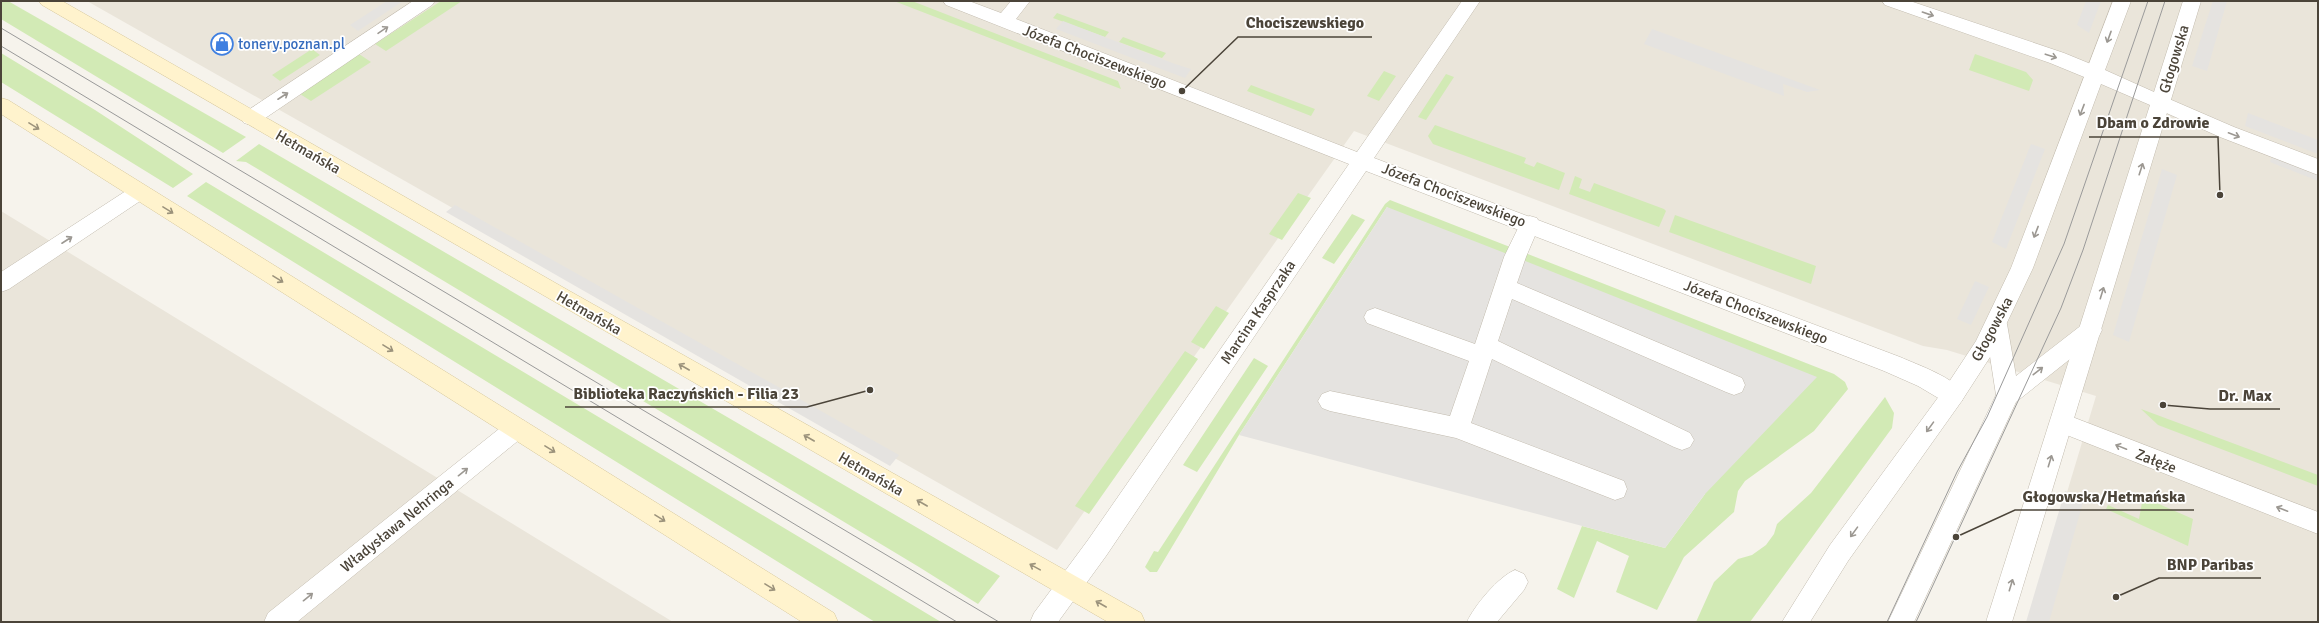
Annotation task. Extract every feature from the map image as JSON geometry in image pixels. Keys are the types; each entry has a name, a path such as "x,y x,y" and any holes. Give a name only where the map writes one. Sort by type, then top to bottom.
{"main road":[{"name":"Hetmańska","path":"48,1 1132,622"},
{"path":"1,105 825,622"}],"street":[{"path":"250,118 426,1"},
{"name":"Józefa Chociszewskiego","path":"952,1 1892,364 1926,379 1953,395"},
{"path":"1004,21 1021,1"},
{"name":"Marcina Kasprzaka","path":"1043,622 1363,161 1471,1"},
{"path":"1891,1 2057,58 2227,132 2318,167"},
{"name":"Głogowska","path":"1796,622 1839,553 1953,395 1984,347 2022,268 2096,74 2122,1"},
{"name":"Głogowska","path":"1999,622 2192,1"},
{"path":"1,283 139,192"},
{"path":"1458,428 1515,257 1530,224"},
{"path":"1505,287 1734,385"},
{"path":"1375,317 1484,351 1682,440"},
{"path":"1996,324 2008,395"},
{"path":"1901,622 2008,395 2090,330"},
{"path":"1330,401 1458,428 1615,489"},
{"name":"Załęże","path":"2062,423 2318,523"},
{"name":"Władysława Nehringa","path":"277,622 517,428"},
{"path":"1480,622 1515,582"}],"shaded area":[{"path":"87,1 2318,1 2318,622 2028,622 2096,396 1947,350 1923,346 1354,131 1057,550"},
{"path":"387,1 403,1 358,31 350,25"},
{"path":"2086,1 2101,1 2089,33 2077,25"},
{"path":"2213,1 2227,1 2207,71 2192,66"},
{"path":"1063,21 1191,69 1185,78 1056,29"},
{"path":"1652,29 1820,90 1807,92 1783,84 1784,96 1644,44"},
{"path":"2248,113 2318,140 2318,154 2245,126"},
{"path":"2031,144 2045,149 2006,249 1992,242"},
{"path":"2272,156 2318,174 2318,181 2270,162"},
{"path":"2162,169 2177,175 2129,342 2113,335"},
{"path":"455,205 899,455 890,466 446,212"},
{"path":"1387,207 1817,377 1705,494 1665,548 1239,435"},
{"path":"1,211 673,622 1,622"},
{"path":"1975,281 1989,287 1971,325 1957,319"},
{"path":"2065,491 2084,499 2049,622 2026,622"}],"green space":[{"path":"1,1 8,1 246,137 223,153 1,19"},
{"path":"441,1 462,1 386,51 375,44"},
{"path":"894,1 912,1 1118,81 1121,89"},
{"path":"1057,13 1109,32 1105,37 1053,18"},
{"path":"1123,37 1166,53 1162,58 1119,42"},
{"path":"312,49 320,55 280,81 272,75"},
{"path":"1,53 95,110 193,174 173,188 1,82"},
{"path":"359,54 371,62 311,101 300,94"},
{"path":"1975,54 2026,72 2033,80 2029,91 1969,70"},
{"path":"1384,71 1396,76 1379,101 1367,96"},
{"path":"1446,74 1454,77 1426,120 1418,117"},
{"path":"1251,85 1315,109 1311,116 1247,91"},
{"path":"1435,125 1526,158 1524,163 1534,167 1537,162 1565,173 1559,190 1433,144 1428,136"},
{"path":"259,144 1000,576 978,604 246,162 236,161"},
{"path":"1575,176 1582,179 1579,188 1590,192 1594,183 1664,209 1666,211 1659,227 1569,194"},
{"path":"206,182 941,622 875,622 187,196"},
{"path":"1298,193 1311,198 1282,240 1269,234"},
{"path":"1390,200 1834,374 1845,382 1848,389 1814,431 1745,481 1738,491 1734,512 1684,557 1657,610 1616,592 1629,556 1597,541 1574,598 1557,589 1582,526 1665,548 1705,494 1387,207 1239,435 1157,572 1150,572 1145,567 1154,551 1158,552 1385,204"},
{"path":"1352,214 1365,220 1334,264 1322,258"},
{"path":"1675,215 1816,266 1811,284 1669,232"},
{"path":"1216,306 1229,313 1204,349 1191,342"},
{"path":"1185,351 1198,359 1089,514 1075,506"},
{"path":"1254,358 1268,366 1197,472 1183,465"},
{"path":"1885,397 1894,413 1892,428 1750,622 1696,622 1714,582 1738,559 1752,555 1766,545 1774,534 1777,524 1811,493"},
{"path":"2141,409 2318,475 2318,486 2158,425"},
{"path":"2143,497 2193,519 2188,546 2106,509 2108,505 2139,519"}],"tram line":[{"path":"1887,622 1957,472 1987,417 2064,244 2148,1"},
{"path":"1916,622 2061,308 2083,250 2165,1"},
{"path":"1,28 999,622"},
{"path":"1,46 957,622"}],"place":[{"name":"tonery.poznan.pl","path":"222,44"},
{"name":"Chociszewskiego","path":"1182,91"},
{"name":"Dbam o Zdrowie","path":"2220,195"},
{"name":"Biblioteka Raczyńskich - Filia 23","path":"870,390"},
{"name":"Dr. Max","path":"2163,405"},
{"name":"Głogowska/Hetmańska","path":"1956,537"},
{"name":"BNP Paribas","path":"2116,597"}]}
